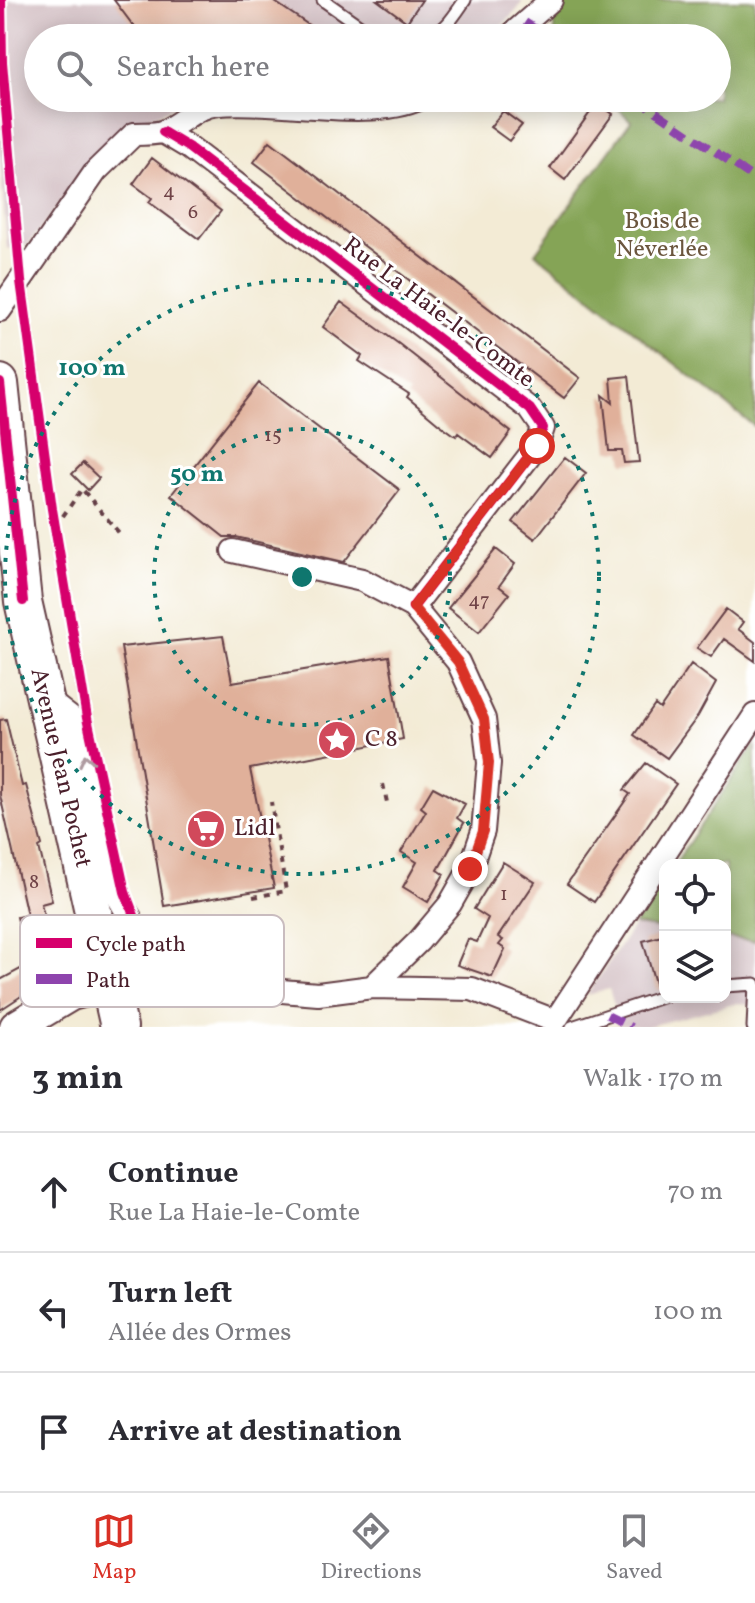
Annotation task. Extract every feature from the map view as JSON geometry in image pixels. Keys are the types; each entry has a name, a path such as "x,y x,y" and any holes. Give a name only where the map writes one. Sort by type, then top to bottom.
{"main road":[{"path":"0,383 23,601"},
{"name":"Avenue Jean Pochet","path":"23,601 94,915"},
{"name":"Avenue Jean Pochet","path":"114,1007 119,1027"}],"street":[{"path":"524,24 551,0"},
{"path":"0,310 96,171 134,134 163,132 194,112"},
{"name":"Rue La Haie-le-Comte","path":"163,132 201,157 530,409 543,428 537,446 413,607"},
{"path":"233,551 362,580 413,607 458,662 484,719 489,763 483,831 470,869 450,904 419,941 372,987"},
{"name":"Avenue Jean Pochet","path":"0,557 23,601"},
{"path":"45,698 77,723 116,893 128,915"},
{"path":"284,992 318,994 372,987 472,989 562,1025 755,715"},
{"path":"16,1027 49,1007"}],"lane":[{"path":"323,0 357,24"},
{"path":"449,24 465,0"},
{"path":"731,986 755,984 753,1027"},
{"path":"562,1025 659,998"}],"path":[{"path":"56,526 82,489 120,534"},
{"path":"52,509 58,540"},
{"path":"383,784 388,807"},
{"path":"253,897 286,891 271,802"}],"shaded area":[{"path":"0,0 523,0 503,24 24,24 24,112 162,112 120,133 75,183 28,245 7,249 0,156"},
{"path":"755,744 755,1006 738,1003 645,1027 620,1025 609,989 587,995 659,888 659,1003 731,1003 731,859 678,859"}],"green space":[{"name":"Bois de Néverlée","path":"549,0 755,0 755,427 535,253 631,121 622,112 731,112 731,24 553,24"},
{"path":"755,744 755,941 731,938 731,859 678,859"},
{"path":"659,888 659,928 634,925"}],"building":[{"path":"114,0 272,0 307,24 132,24"},
{"path":"377,0 422,0 407,22"},
{"path":"502,112 522,125 509,141 490,127"},
{"path":"590,112 613,114 565,180 550,168"},
{"path":"270,141 580,378 564,398 254,162"},
{"path":"152,158 221,211 199,239 149,202 152,198 133,184"},
{"path":"341,302 511,432 492,458 458,433 456,436 438,423 407,397 409,394 359,361 362,356 323,327"},
{"path":"629,376 639,462 624,463 622,451 609,451 603,395 613,403 611,378"},
{"path":"259,383 400,490 344,562 236,537 224,537 171,495"},
{"path":"565,457 586,473 535,539 513,522"},
{"path":"83,463 99,478 88,490 72,474"},
{"path":"496,549 515,564 499,586 509,594 479,632 448,608"},
{"path":"726,609 743,622 738,629 755,642 755,661 724,639 711,657 697,648"},
{"name":"Lidl","path":"223,636 232,682 389,656 403,739 250,769 274,888 164,906 121,647"},
{"path":"691,664 716,683 698,716 667,758 634,735 655,705 660,709"},
{"path":"6,719 22,786 26,785 42,845 39,847 52,901 41,904 44,915 27,915 0,795 0,720"},
{"path":"646,763 676,784 594,902 567,884 630,794 624,790"},
{"path":"433,787 465,804 457,818 464,823 438,870 444,874 428,902 403,887 417,862 401,852 426,811 421,807"},
{"path":"503,862 535,882 498,937 503,940 499,945 505,949 492,977 457,965 468,939 477,942 488,918 474,909"},
{"path":"659,937 659,990 657,990 643,941"},
{"path":"20,969 20,997 0,1010 0,980"}],"marked path":[{"path":"657,112 755,179"},
{"path":"607,1015 631,1027"}],"cycle path":[{"path":"1,0 2,62 21,281 52,509 87,718 125,892 134,915"},
{"path":"163,132 188,147 530,409 543,428 537,446 413,607"},
{"path":"0,383 23,601"}],"place":[{"name":"C 8","path":"337,740"},
{"name":"Lidl","path":"206,829"}],"route":[{"path":"470,869 483,831 489,763 484,719 458,662 413,607 537,446"}]}
